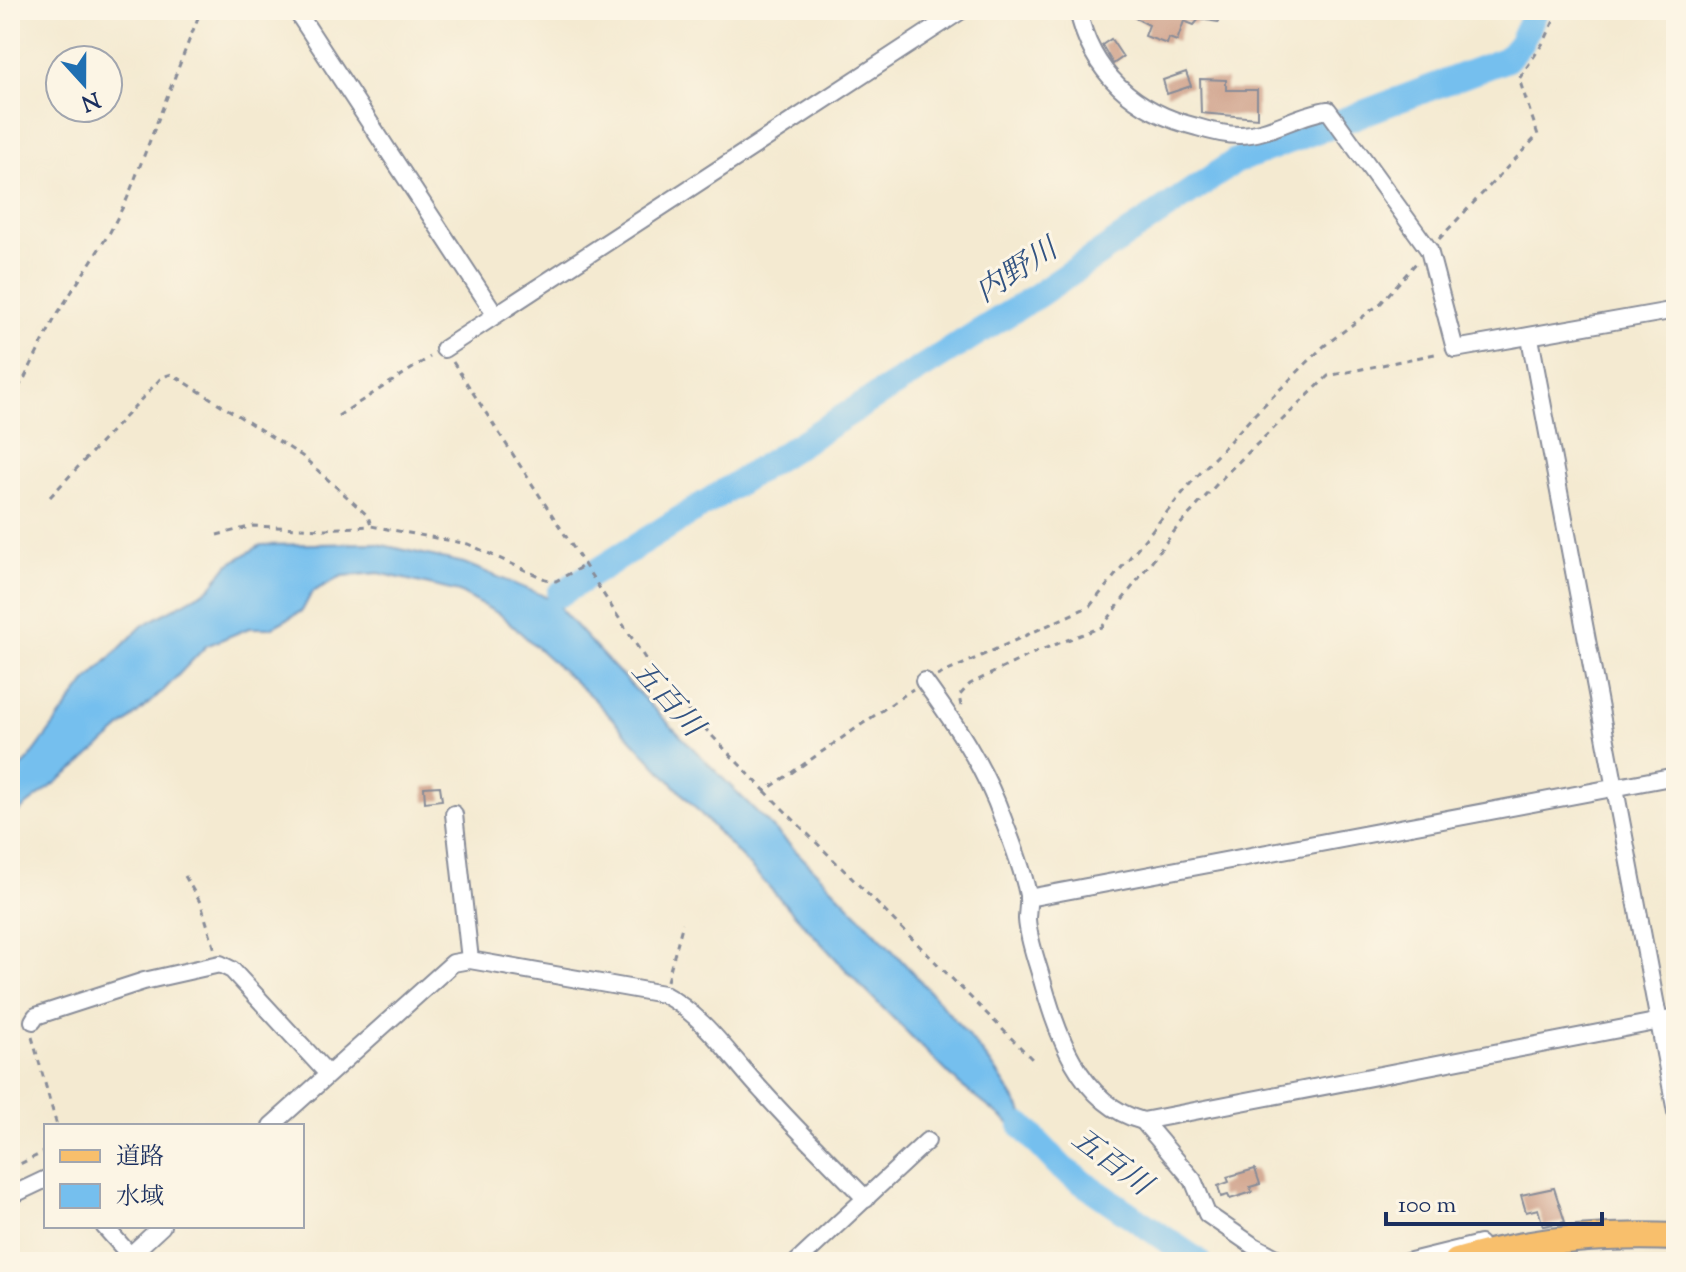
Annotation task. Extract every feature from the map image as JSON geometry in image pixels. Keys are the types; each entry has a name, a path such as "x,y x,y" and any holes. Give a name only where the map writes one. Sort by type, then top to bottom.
{"main road":[{"path":"1457,1262 1578,1239 1676,1237"}],"street":[{"path":"296,10 495,314"},
{"path":"444,349 962,10"},
{"path":"1078,10 1097,64 1104,73 1135,101 1178,123 1243,135 1328,110 1429,250 1455,349 1676,310"},
{"path":"1530,338 1676,1112"},
{"path":"924,681 965,737 1003,817 1028,898 1027,920 1048,1002 1076,1068 1108,1104 1143,1121 1193,1180 1207,1214 1252,1245 1284,1262"},
{"path":"1028,898 1676,776"},
{"path":"454,814 470,960"},
{"path":"273,1124 453,963 470,960 663,994 700,1017 757,1087 866,1199"},
{"path":"33,1021 36,1016 83,998 220,964 232,970 328,1074"},
{"path":"1143,1121 1676,1018"},
{"path":"797,1262 927,1141"},
{"path":"10,1196 44,1180"},
{"path":"106,1228 130,1260 160,1228"},
{"path":"1407,1262 1481,1244 1492,1253"}],"path":[{"path":"10,397 23,381 56,316 110,232 127,199 201,10"},
{"path":"765,791 924,681 1090,606 1172,505 1255,414 1324,346 1381,303 1538,135 1519,79 1545,40 1559,10"},
{"path":"338,416 444,349 667,689 1032,1059"},
{"path":"964,713 959,696 970,684 1038,651 1102,627 1187,518 1227,473 1328,376 1455,349"},
{"path":"50,497 162,377 172,374 302,456 368,516 371,526"},
{"path":"217,535 253,526 326,529 371,526 468,544 545,579 556,581 585,565"},
{"path":"185,876 201,904 220,964"},
{"path":"663,994 683,923"},
{"path":"33,1021 33,1038 56,1124"},
{"path":"10,1169 44,1152"}],"water":[{"path":"373,543 464,563 549,598 589,574 591,578 558,602 563,612 668,723 831,886 935,998 993,1067 1047,1153 959,1084 863,988 595,700 501,615 459,592 379,573 342,576 312,592 302,611 271,628 249,628 206,646 164,690 78,766 10,818 10,775 26,763 85,683 142,626 210,588 228,565 261,545"}],"building":[{"path":"1120,10 1221,10 1219,22 1199,19 1194,25 1184,21 1177,41 1169,38 1167,44 1145,36 1149,25"},
{"path":"1111,39 1123,57 1113,64 1102,45"},
{"path":"1186,72 1191,86 1167,94 1163,80"},
{"path":"1200,79 1226,80 1226,90 1257,90 1257,118 1201,113"},
{"path":"440,786 442,800 425,802 424,787"},
{"path":"1255,1169 1260,1184 1250,1187 1252,1192 1230,1199 1228,1195 1221,1197 1218,1186 1229,1182 1227,1177"},
{"path":"1554,1188 1565,1222 1543,1226 1538,1209 1526,1212 1521,1195"}],"waterway":[{"name":"内野川","path":"560,594 1038,295 1236,161 1507,59 1520,44 1536,10"},
{"name":"五百川","path":"1022,1126 1063,1169 1199,1262"}]}
